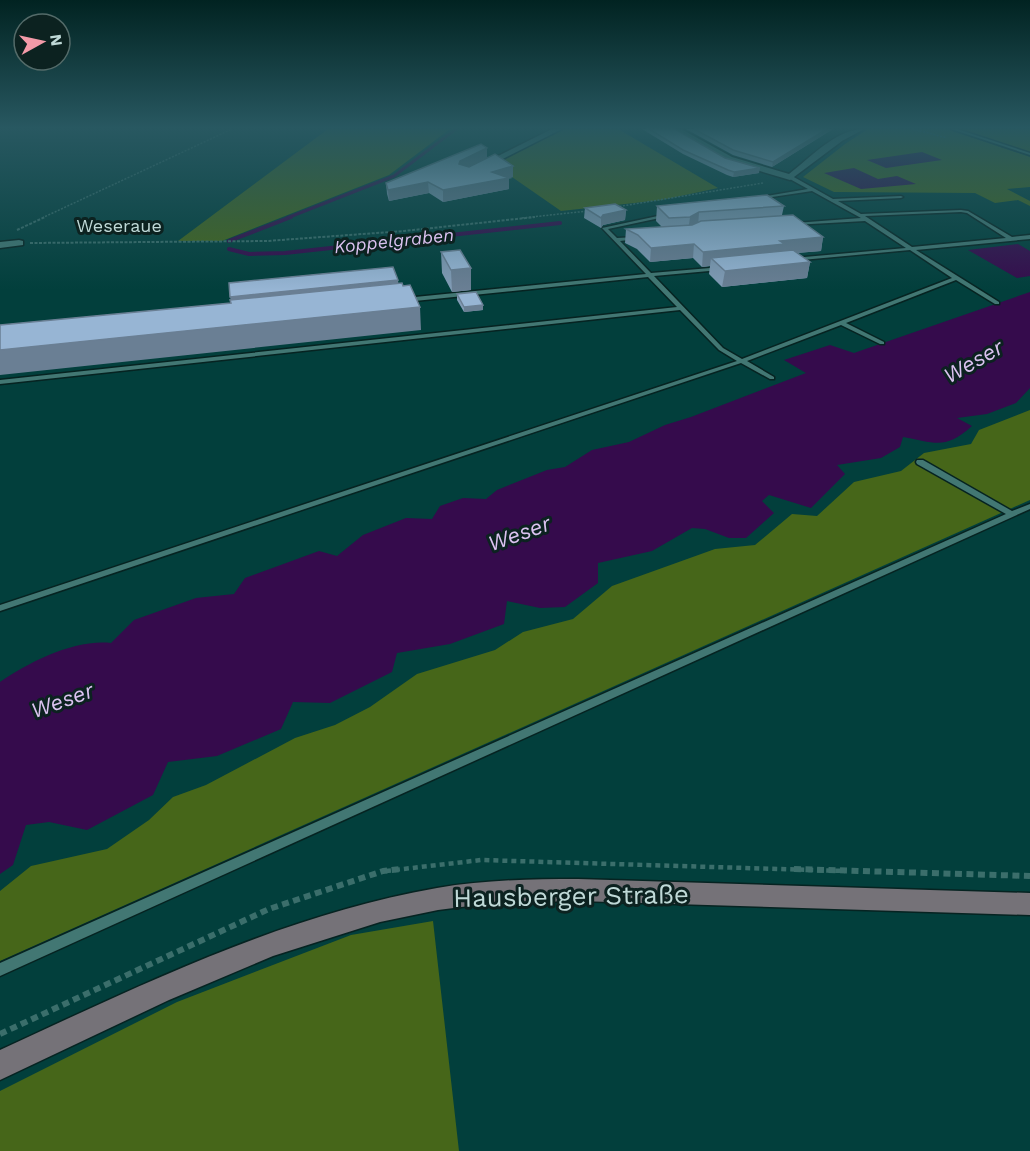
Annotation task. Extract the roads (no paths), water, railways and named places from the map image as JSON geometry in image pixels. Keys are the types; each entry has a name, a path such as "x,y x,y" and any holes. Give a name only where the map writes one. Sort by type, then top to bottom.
{"main road":[{"name":"Hausberger Straße","path":"0,1065 216,966 290,938 356,917 438,899 499,893 590,890 1030,904"}],"street":[{"path":"0,245 19,243"}],"lane":[{"path":"801,183 863,217 997,303"},
{"path":"758,199 814,189"},
{"path":"834,200 901,196"},
{"path":"790,224 961,211 968,212 1011,239"},
{"path":"669,214 605,228 721,349 772,378"},
{"path":"647,218 653,224"},
{"path":"780,262 1030,237"},
{"path":"616,240 646,238"},
{"path":"393,302 733,267"},
{"path":"0,608 742,361 843,324 956,278"},
{"path":"0,382 681,308"},
{"path":"843,324 882,343"},
{"path":"920,462 1012,514"},
{"path":"0,970 1030,506"}],"water":[{"path":"846,183 916,184 861,189"},
{"path":"1018,244 1030,251 1030,276 1017,278 968,250"},
{"name":"Weser","path":"1030,292 1030,388 1016,403 987,414 957,418 972,426 963,434 940,443 903,437 900,447 881,458 837,465 845,474 811,508 769,495 762,501 774,513 746,538 729,538 705,529 692,528 652,551 598,563 598,583 565,607 540,608 507,601 504,624 450,644 397,653 392,672 330,703 293,702 281,729 217,756 168,762 153,795 87,830 49,822 26,825 13,865 0,874 0,682 25,667 68,648 111,643 134,620 196,598 234,594 245,578 319,551 337,556 363,535 406,518 432,519 440,506 463,498 486,499 497,490 547,470 565,467 592,450 629,442 665,425 806,373 784,360 830,345 854,353"}],"waterway":[{"name":"Koppelgraben","path":"287,218 377,183"},
{"name":"Koppelgraben","path":"229,241 291,217"},
{"name":"Koppelgraben","path":"229,249 249,254 285,253 560,223"}]}
